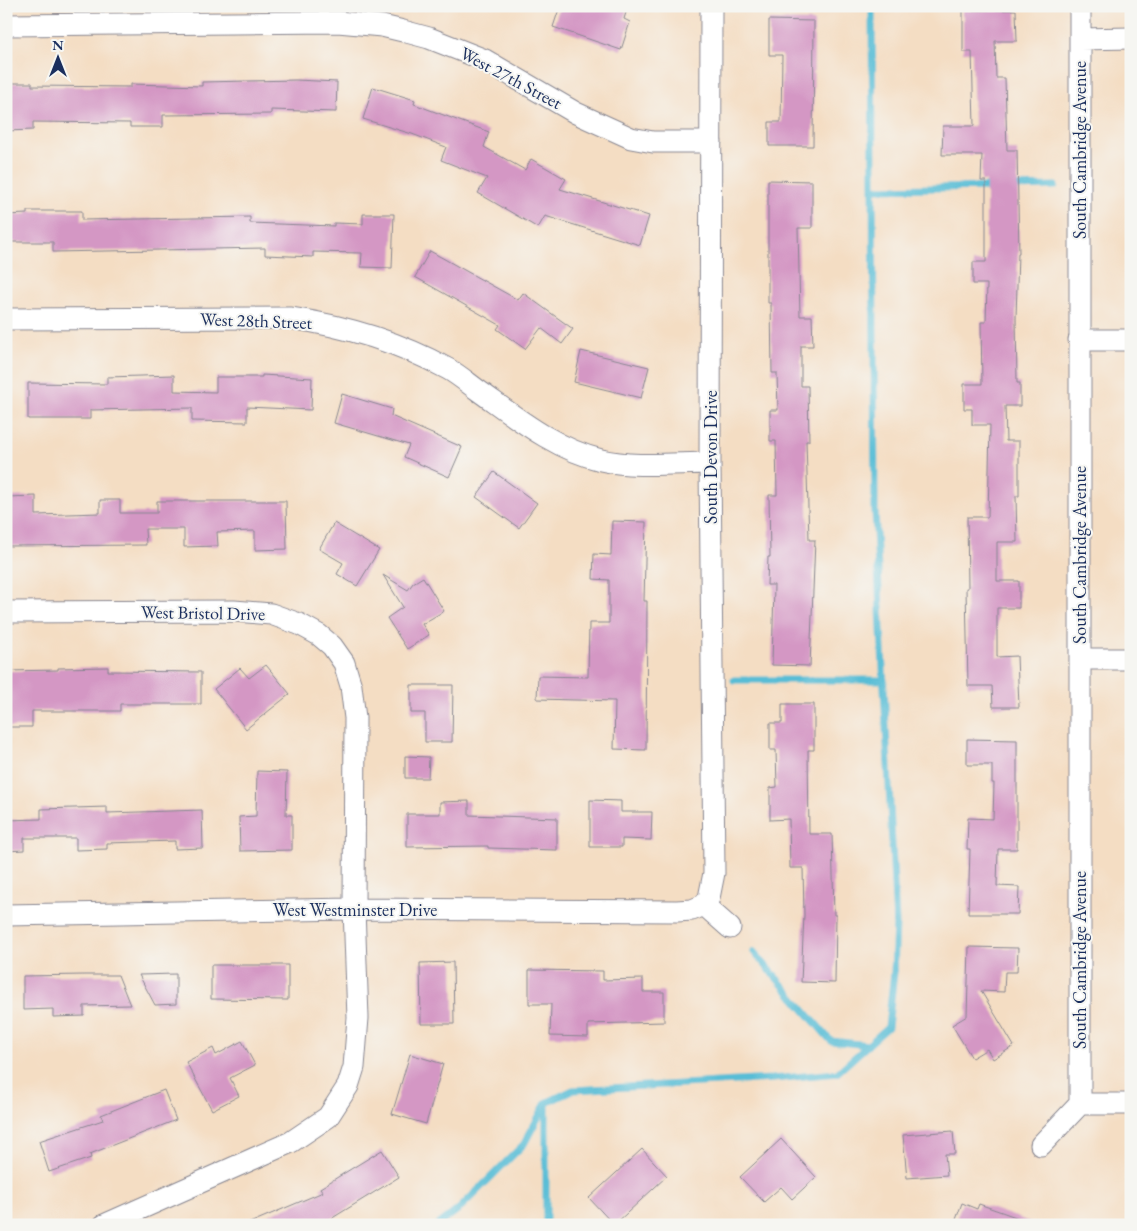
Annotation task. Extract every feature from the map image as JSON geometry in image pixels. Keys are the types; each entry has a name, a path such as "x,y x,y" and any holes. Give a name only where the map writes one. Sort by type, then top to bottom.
{"street":[{"name":"South Devon Drive","path":"704,905 709,898 714,873 710,463 711,6"},
{"name":"South Cambridge Avenue","path":"1080,6 1080,1104"},
{"name":"West 27th Street","path":"6,25 338,22 382,26 429,38 485,60 576,113 631,138 653,142 711,142"},
{"path":"1080,39 1131,38"},
{"name":"West 28th Street","path":"6,319 290,318 314,321 399,346 449,370 525,424 563,446 585,456 602,461 629,464 710,463"},
{"path":"1079,340 1131,340"},
{"name":"West Bristol Drive","path":"6,612 234,611 271,614 299,624 319,635 332,646 344,663 351,686 355,718 354,909 358,1018 354,1067 348,1086 328,1117 291,1142 104,1225"},
{"path":"1080,659 1131,659"},
{"path":"704,905 730,928"},
{"name":"West Westminster Drive","path":"6,915 354,909 677,911 692,910 704,905"},
{"path":"1041,1146 1080,1104 1131,1104"}],"building":[{"path":"560,6 628,6 624,19 630,22 621,50 553,27"},
{"path":"963,10 1016,10 1017,41 995,41 996,78 1005,78 1007,150 1017,150 1019,253 1016,318 1017,383 1020,383 1020,406 1005,406 1006,441 1019,441 1019,496 1016,496 1017,542 997,542 997,581 1019,581 1019,608 997,608 997,657 1017,656 1019,707 993,707 992,686 968,686 967,517 988,517 990,425 972,425 972,409 964,409 964,384 982,384 981,322 986,322 987,284 973,284 973,262 986,262 986,181 981,181 982,155 942,155 943,126 974,126 972,52 963,52"},
{"path":"769,20 814,21 813,146 769,146 769,122 781,122 782,55 769,55"},
{"path":"296,80 337,82 336,112 271,110 271,114 163,115 163,127 130,127 130,123 33,122 33,130 6,131 6,83 32,83 32,86 131,87 131,84 202,86 202,82"},
{"path":"373,87 415,100 414,104 489,132 484,147 525,170 531,159 566,179 560,189 649,216 640,245 545,216 538,228 478,193 487,178 441,160 446,147 363,119"},
{"path":"768,180 812,181 812,228 798,228 800,316 812,316 813,346 801,346 801,386 808,386 809,441 806,441 809,540 815,540 810,666 772,665 774,585 767,585 768,557 770,557 769,495 777,495 776,441 770,441 770,410 778,410 777,373 772,373 771,303 768,303"},
{"path":"27,211 82,211 82,220 250,217 250,223 334,226 334,223 363,224 363,214 394,214 392,268 361,267 362,253 313,252 313,257 265,255 265,248 53,252 53,242 6,242 6,215 27,214"},
{"path":"430,251 518,300 523,293 573,329 562,344 541,328 525,349 497,329 500,325 415,277"},
{"path":"581,351 649,367 641,398 574,382"},
{"path":"174,375 174,391 216,392 216,377 262,377 262,375 312,378 311,410 247,407 247,422 192,421 192,408 90,410 90,419 28,419 28,383 107,384 107,377"},
{"path":"342,394 392,409 391,416 462,447 449,477 404,457 409,445 334,423"},
{"path":"494,472 537,503 519,528 476,497"},
{"path":"36,496 36,515 100,513 100,500 120,500 120,513 157,513 157,501 286,501 287,549 255,550 255,531 217,532 218,546 184,547 184,529 145,529 146,545 6,546 6,497"},
{"path":"612,521 646,522 644,601 647,601 646,750 614,749 615,701 537,699 538,676 588,677 589,623 609,623 609,580 593,579 594,554 611,555"},
{"path":"334,523 379,550 357,586 337,574 343,563 319,549"},
{"path":"383,575 408,590 413,583 423,577 444,611 422,624 429,635 407,649 387,618 403,607"},
{"path":"266,665 290,694 246,729 214,689 240,668 249,678"},
{"path":"108,667 108,671 201,672 201,704 120,704 120,711 32,711 32,727 6,727 7,671"},
{"path":"411,685 453,685 452,742 425,742 425,713 411,713"},
{"path":"782,704 814,704 814,750 808,750 809,834 832,834 834,915 836,915 835,983 801,982 804,915 803,868 790,868 789,819 770,820 770,788 777,787 776,750 770,750 770,723 782,723"},
{"path":"967,739 1017,740 1017,849 998,849 997,886 1019,887 1018,914 968,914 970,849 967,849 968,818 993,819 994,783 992,783 992,765 967,765"},
{"path":"405,756 429,757 428,778 405,778"},
{"path":"257,771 287,772 286,815 292,815 292,850 240,851 239,817 256,816"},
{"path":"590,800 621,801 621,812 652,812 651,840 622,839 622,847 590,847"},
{"path":"469,801 469,815 557,818 557,850 488,848 488,846 407,847 407,814 440,814 440,802"},
{"path":"107,807 107,813 202,810 203,848 175,849 175,841 107,843 107,849 76,850 76,838 24,838 24,850 6,851 6,820 41,819 41,809"},
{"path":"969,947 1018,948 1017,972 1005,972 1004,992 981,991 1014,1046 993,1059 987,1049 972,1058 952,1025 967,1016"},
{"path":"453,962 454,1024 421,1024 420,963"},
{"path":"211,965 288,965 288,1000 211,999"},
{"path":"529,970 603,971 603,980 643,979 643,992 664,992 664,1022 588,1024 588,1037 550,1036 551,1004 529,1004"},
{"path":"176,974 176,1004 155,1005 139,975"},
{"path":"118,975 130,1005 84,1006 84,1016 53,1017 53,1009 23,1010 23,976"},
{"path":"242,1041 255,1065 230,1078 239,1096 212,1110 186,1062 213,1048 216,1055"},
{"path":"410,1054 443,1064 426,1124 392,1114"},
{"path":"164,1090 176,1120 90,1154 91,1158 49,1172 39,1141 103,1120 101,1115"},
{"path":"953,1131 955,1154 945,1154 947,1175 907,1178 903,1135"},
{"path":"781,1139 816,1177 792,1199 781,1187 764,1202 740,1177"},
{"path":"642,1149 667,1176 614,1225 589,1198"},
{"path":"382,1150 399,1177 321,1225 245,1225 323,1192 320,1188"},
{"path":"962,1203 977,1209 979,1204 1030,1222 1029,1225 954,1225"}],"waterway":[{"path":"438,1225 459,1209 524,1144 546,1103 573,1090 773,1079 837,1073 888,1027 894,972 896,923 875,511 872,6"},
{"path":"1010,187 1055,186"},
{"path":"874,189 995,187"},
{"path":"734,680 884,680"},
{"path":"754,952 831,1041 868,1045"},
{"path":"546,1106 546,1225"}]}
